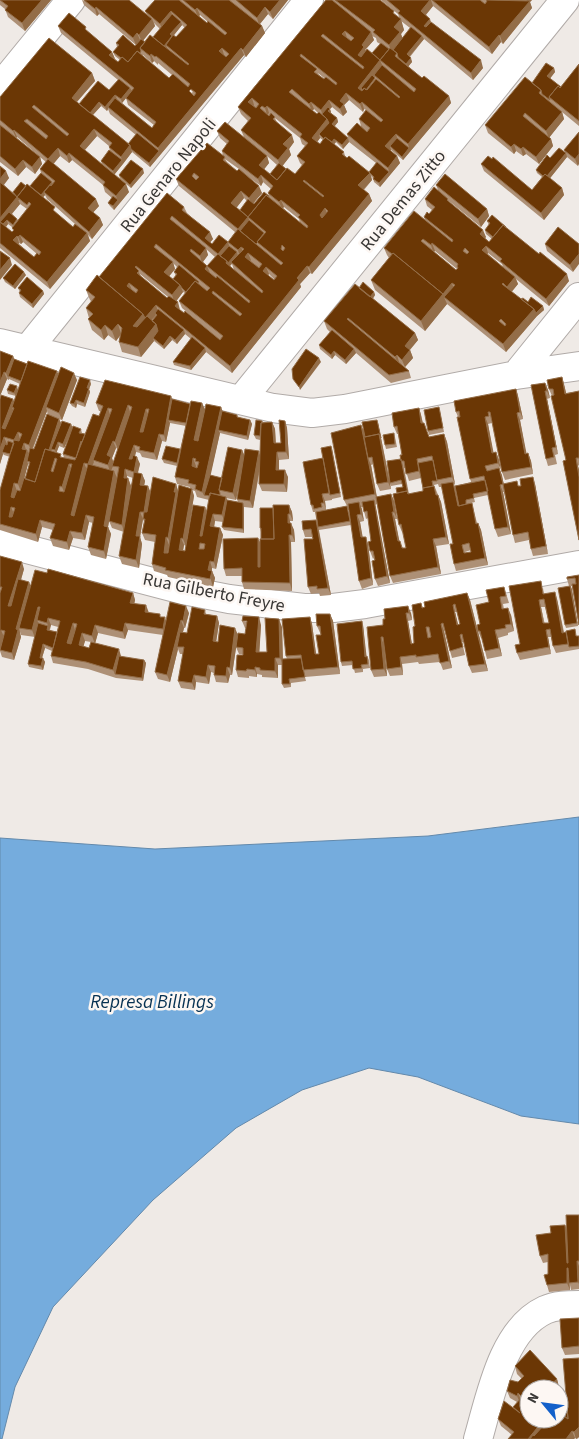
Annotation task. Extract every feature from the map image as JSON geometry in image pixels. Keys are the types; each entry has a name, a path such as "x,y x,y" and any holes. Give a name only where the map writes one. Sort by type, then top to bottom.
{"street":[{"path":"0,86 71,0"},
{"name":"Rua Genaro Napoli","path":"27,350 309,0"},
{"name":"Rua Demas Zitto","path":"242,400 565,0"},
{"path":"516,375 579,297"},
{"path":"0,343 282,410 312,413 345,409 516,375 579,366"},
{"name":"Rua Gilberto Freyre","path":"0,542 183,590 229,599 304,608 333,608 364,604 579,565"},
{"path":"478,1439 502,1361 513,1340 528,1322 545,1310 563,1305 579,1305"}],"water":[{"name":"Represa Billings","path":"579,817 579,1124 521,1116 418,1077 369,1068 302,1090 236,1128 153,1200 53,1307 15,1387 2,1439 0,1439 0,838 155,849 428,836"}],"building":[{"path":"0,0 42,0 22,23 5,10 8,6"},
{"path":"84,0 129,0 152,19 139,35 137,33 133,38 96,7 95,9"},
{"path":"155,0 179,0 225,35 227,33 197,8 195,10 183,0 229,0 262,26 243,50 241,48 158,148 108,107 115,98 152,128 156,122 126,98 134,88 58,26 69,13 112,52 109,55 118,62 122,57 128,62 137,51 169,78 173,74 188,87 190,84 156,56 151,54 150,56 140,48 150,35 188,65 166,45 173,35 176,37 187,25 171,11 160,24 145,11","holes":["222,48 229,54 226,57 219,51","191,89 196,93 194,96 189,91"]},
{"path":"236,0 280,0 270,12 265,7 257,18"},
{"path":"326,0 332,0 371,32 358,55 361,57 367,49 380,60 390,48 397,53 395,56 422,78 424,76 449,96 408,144 396,134 385,146 397,156 388,168 347,134 357,123 367,132 370,128 359,119 366,110 381,122 383,120 362,102 360,104 346,93 340,101 344,104 340,109 329,100 321,110 311,102 309,104 292,89 289,92 317,114 319,112 327,119 312,138 320,144 325,137 344,152 342,154 347,158 349,156 370,173 358,185 369,194 309,267 307,266 297,278 299,280 230,366 156,305 145,318 143,314 99,277 167,193 184,207 182,210 210,232 205,238 212,244 219,235 228,242 238,229 281,265 283,263 257,242 266,232 248,217 266,195 307,228 308,226 298,217 300,215 281,200 279,202 268,193 273,186 261,175 258,179 222,151 229,141 217,131 225,122 267,156 259,165 277,180 287,168 295,174 305,162 297,156 308,143 300,137 302,134 267,106 265,108 262,106 260,108 269,116 271,113 275,117 273,119 292,135 283,144 288,148 278,160 241,130 251,118 238,107","holes":["345,31 354,38 351,41 342,34","323,34 364,67 363,69 321,36","301,54 337,83 336,85 326,77 324,79 314,72 317,69 300,56","380,60 416,89 414,92 382,65 374,75 399,98 376,79 367,90 364,88 362,91 358,88","252,98 259,104 256,108 248,102","304,180 323,197 303,181","325,208 328,211 322,218 320,215","172,216 218,254 207,266 190,251 191,249 200,256 206,248 170,219","228,242 238,250 241,247 244,249 231,262 263,291 262,293 218,254","156,244 210,288 207,291 195,281 179,301 223,336 220,340 185,311 184,313 175,306 178,302 169,296 167,298 137,273 139,271 135,267 172,295 180,285 164,272 173,262 154,247","248,253 262,264 259,268 245,257","207,266 250,301 249,303 217,276 216,278 205,269","266,267 277,276 274,280 263,271","129,283 138,290 136,293 127,286","213,291 242,314 240,316 212,293"]},
{"path":"335,0 380,0 401,19 394,27 400,32 389,45 373,32 375,30"},
{"path":"387,0 430,0 421,11 430,19 424,26 426,27 431,22 481,60 471,73 398,13 400,11"},
{"path":"432,0 480,0 485,4 486,0 530,1 489,47"},
{"path":"172,14 181,22 170,34 172,36 164,46 153,37"},
{"path":"411,27 422,36 407,54 411,58 406,64 393,50"},
{"path":"123,35 135,46 141,39 145,42 140,48 140,53 137,51 128,62 113,52 119,45 116,43"},
{"path":"49,38 92,73 72,98 130,145 121,157 109,147 112,143 94,129 80,146 126,184 116,196 103,185 105,182 69,153 67,156 58,148 48,159 0,120 0,97","holes":["34,105 69,134 67,136 32,107","27,119 48,136 46,139 24,121"]},
{"path":"381,43 389,49 380,60 372,53"},
{"path":"546,63 554,68 547,76 561,87 558,86 549,97 550,100 532,83"},
{"path":"579,64 579,121 549,97 558,86 560,88"},
{"path":"372,75 375,78 366,90 364,88 363,90 361,88"},
{"path":"525,77 541,90 539,93 562,112 546,131 525,113 523,116 551,139 536,157 523,147 521,149 514,144 511,147 485,125"},
{"path":"119,79 130,88 121,99 115,95 105,107 99,102 90,113 79,104 98,81 109,90"},
{"path":"328,107 330,109 328,111 337,118 332,124 348,138 342,145 334,139 332,142 325,137 324,139 319,134 329,123 322,114"},
{"path":"0,125 40,157 32,167 23,160 15,169 0,156"},
{"path":"579,132 579,154 575,159 564,150"},
{"path":"137,133 159,151 149,163 131,149 128,144"},
{"path":"397,138 409,148 402,157 390,146"},
{"path":"207,143 225,157 223,160 237,171 239,169 259,186 249,198 241,191 231,203 248,217 238,229 176,179","holes":["194,173 199,177 196,180 192,176"]},
{"path":"559,148 566,153 547,176 545,174 543,176 536,170 547,155 550,158"},
{"path":"109,150 122,160 113,171 101,161"},
{"path":"488,156 492,159 493,157 532,190 545,174 562,188 541,213 481,164"},
{"path":"48,159 96,199 88,208 100,218 89,232 44,192 55,181 40,169"},
{"path":"131,160 143,169 130,185 119,175"},
{"path":"377,162 389,172 379,183 373,179 374,177 369,172"},
{"path":"279,163 286,169 277,180 270,174"},
{"path":"0,166 6,171 0,179"},
{"path":"41,173 52,182 41,195 30,186"},
{"path":"445,174 487,209 478,219 436,185"},
{"path":"0,182 17,197 0,218"},
{"path":"21,182 26,186 17,197 13,192"},
{"path":"27,184 55,207 53,210 73,227 75,224 87,233 47,282 0,243 0,222 12,232 14,230 12,228 31,204 29,202 27,205 17,197","holes":["20,235 41,252 39,255 37,253 34,257 13,240"]},
{"path":"434,187 483,230 480,234 489,242 503,225 567,274 546,299 500,261 502,259 486,246 482,250 515,277 507,287 502,284 534,309 503,344 444,297 455,285 452,283 443,294 393,253 384,248 414,211 452,242 453,240 424,217 427,212 429,214 435,207 425,199","holes":["423,239 431,245 432,243 458,264 458,268 456,270 421,241","465,248 469,252 467,254 463,251","501,319 506,324 505,326 499,321"]},
{"path":"264,192 269,196 266,195 248,217 240,210 248,199 254,204"},
{"path":"113,196 118,200 113,206 108,203"},
{"path":"9,212 17,219 13,225 7,220 3,224 0,222"},
{"path":"492,215 506,227 503,225 493,237 485,230 490,223 487,221"},
{"path":"249,220 264,233 256,244 240,231"},
{"path":"558,227 579,244 579,254 570,265 545,244"},
{"path":"229,246 237,252 228,263 220,256"},
{"path":"0,251 10,258 0,270"},
{"path":"393,253 443,294 421,321 371,280"},
{"path":"15,264 24,272 13,286 3,278"},
{"path":"179,265 199,282 195,281 186,292 173,279 177,274 174,272"},
{"path":"97,275 143,314 133,326 137,327 147,316 156,324 138,347 119,342 122,328 118,324 112,331 105,325 101,330 88,319 93,314 86,308 95,297 86,290"},
{"path":"27,277 43,291 32,304 19,293 21,290 18,288"},
{"path":"363,282 374,292 370,297 359,288"},
{"path":"355,284 415,333 405,346 410,350 402,360 397,355 395,357 347,319 409,371 389,375 324,321"},
{"path":"531,297 543,306 536,313 534,309 521,299 523,298 528,302"},
{"path":"158,309 184,330 175,340 170,336 163,346 153,338 158,331 156,324 152,321 157,315 155,313"},
{"path":"332,330 354,349 345,360 334,351 331,355 319,345"},
{"path":"192,337 205,348 190,366 173,362"},
{"path":"306,349 319,358 299,387 293,379 292,369"},
{"path":"0,351 13,356 0,382"},
{"path":"14,359 27,364 21,381 8,376"},
{"path":"28,361 57,371 29,445 24,443 22,449 27,450 18,484 14,483 11,497 14,498 17,490 20,491 24,478 35,482 45,449 61,454 60,457 75,460 93,414 99,416 103,406 96,403 105,380 171,396 164,435 159,434 154,453 139,450 140,447 134,445 129,459 132,459 133,455 137,457 134,472 125,469 124,478 128,478 122,525 109,521 119,467 112,466 132,407 128,405 115,442 113,441 107,455 111,457 108,465 93,460 112,409 108,408 88,464 114,471 104,526 108,527 104,551 88,547 94,517 86,515 82,533 70,531 67,542 50,538 55,524 40,520 36,534 0,524 0,490 14,440 4,437 0,449 0,399 1,395 13,399 2,428 5,429 14,408 12,407","holes":["146,409 149,409 143,432 140,432","18,432 22,434 19,441 14,440","55,458 57,459 53,472 51,471","84,463 88,464 74,516 71,515","69,464 72,464 64,492 59,491 60,486 62,487","11,507 15,508 12,517 9,517"]},
{"path":"61,367 74,373 59,413 46,407"},
{"path":"80,377 90,380 84,403 76,400 74,404 70,403"},
{"path":"562,377 565,394 579,391 579,458 576,458 579,477 579,540 563,461 566,460 551,396 554,395 553,389 549,389 547,380"},
{"path":"545,383 556,447 552,448 554,457 546,459 531,385"},
{"path":"10,384 17,386 14,393 7,390"},
{"path":"516,389 520,412 517,413 525,454 528,453 531,467 502,472 490,412 488,412 489,416 485,417 492,453 496,452 498,463 485,466 487,471 499,468 503,484 500,485 508,527 495,529 484,476 470,479 457,417 460,417 459,411 456,412 454,401"},
{"path":"172,399 190,404 186,423 168,420"},
{"path":"191,401 202,403 194,440 198,441 206,404 221,407 202,492 195,489 196,485 188,483 189,480 175,477","holes":["193,458 196,459 195,461 199,462 197,468 192,466"]},
{"path":"439,407 443,428 428,431 424,410"},
{"path":"419,408 421,423 424,423 429,437 444,434 452,477 437,480 432,456 417,459 419,471 406,474 404,461 401,461 400,455 402,455 397,426 394,427 392,413"},
{"path":"222,411 250,420 247,436 218,430"},
{"path":"47,414 59,419 49,450 45,449 35,482 25,479 30,462 27,461 30,448 34,449"},
{"path":"256,420 262,421 260,436 254,435"},
{"path":"279,420 285,421 286,452 277,452 276,470 285,470 284,484 259,484 261,423 272,422 274,443 281,443"},
{"path":"377,420 381,438 379,434 365,437 362,422"},
{"path":"62,421 71,424 63,444 58,442 55,450 51,449"},
{"path":"361,425 375,494 344,500 331,433"},
{"path":"73,426 81,429 79,433 85,434 76,458 63,454"},
{"path":"394,433 395,444 385,445 383,435"},
{"path":"379,434 388,482 377,484 372,457 368,458 364,437"},
{"path":"8,441 14,443 10,454 2,452"},
{"path":"166,446 180,449 177,463 162,459"},
{"path":"331,446 340,493 330,495 321,448"},
{"path":"228,447 242,450 233,493 219,490"},
{"path":"245,449 259,451 250,501 237,499"},
{"path":"323,458 329,493 322,494 324,503 321,503 322,507 314,509 313,505 311,505 303,462"},
{"path":"401,459 408,494 407,491 397,493 396,488 403,487 401,480 390,483 387,461"},
{"path":"433,460 437,481 432,481 433,486 423,488 418,463"},
{"path":"134,472 142,474 140,485 148,486 144,512 140,512 136,536 140,536 136,560 119,556"},
{"path":"210,475 222,478 219,490 220,495 210,493 210,496 204,495"},
{"path":"153,477 176,484 164,553 168,553 179,485 192,489 183,539 181,538 179,550 185,551 193,505 205,507 200,536 202,536 210,493 226,497 222,515 213,514 210,526 220,528 214,562 210,561 208,570 212,571 210,579 165,570 166,568 152,564 156,535 142,533 145,519 143,519 144,512 147,512","holes":["200,543 205,544 204,549 199,549"]},
{"path":"533,477 546,546 531,549 528,532 513,535 503,484 517,481 518,486 521,486 520,479"},
{"path":"485,480 488,491 473,494 474,498 466,500 466,504 459,506 455,486"},
{"path":"453,482 458,506 472,503 485,558 454,564 450,544 453,544 441,484","holes":["469,543 471,552 464,553 462,545"]},
{"path":"434,486 436,495 438,495 446,537 433,539 438,567 390,576 376,497 391,494 394,512 392,512 398,541 400,541 402,548 406,548 393,494 407,491 408,494 423,491 423,488"},
{"path":"227,500 243,503 243,529 222,527"},
{"path":"374,500 387,576 375,579 372,561 375,560 368,542 371,541 367,511 364,512 362,502"},
{"path":"359,502 361,514 357,515 361,537 366,537 371,578 359,581 348,504"},
{"path":"273,505 289,505 288,523 291,523 292,535 289,535 290,583 242,582 242,568 224,569 223,539 258,538 258,567 260,567 260,539 274,539"},
{"path":"347,506 350,521 318,527 316,512"},
{"path":"260,508 273,508 274,539 261,539"},
{"path":"316,520 328,588 317,589 317,586 308,587 304,539 313,539 311,529 303,530 302,521"},
{"path":"0,556 22,562 8,606 11,606 18,579 29,582 16,629 18,630 12,653 0,650 5,631 1,630 0,633 0,593 2,587 0,587"},
{"path":"48,569 133,593 130,603 146,605 145,612 160,614 160,617 165,617 163,629 125,623 123,632 95,625 92,636 82,633 79,645 89,648 91,642 119,649 113,670 86,662 51,656 60,621 48,618 47,623 37,620 40,607 38,607 32,630 19,628 35,570 47,573","holes":["73,623 77,624 71,644 67,643"]},
{"path":"579,575 579,625 572,584 576,584 575,578 567,579 567,577"},
{"path":"541,581 543,594 555,592 562,633 566,632 568,644 553,646 550,629 546,630 549,647 517,653 515,645 520,644 509,586","holes":["544,599 549,623 543,623 539,600"]},
{"path":"570,586 577,623 565,625 558,588"},
{"path":"504,587 506,596 500,597 502,609 508,608 511,624 505,625 506,628 495,630 499,648 485,651 480,631 478,631 477,625 480,624 476,605 489,602 486,590"},
{"path":"467,593 485,664 469,666 462,634 460,635 463,647 450,651 443,623 441,624 449,661 440,663 438,654 400,657 401,667 387,669 383,637 381,637 384,669 371,670 367,627 383,625 383,619 385,619 384,609 408,606 409,613 406,613 411,644 414,643 413,627 415,626 412,605 421,603 422,608 425,607 424,602","holes":["455,604 460,624 457,625 453,605","426,627 429,627 431,637 428,638"]},
{"path":"170,602 186,606 167,675 155,672"},
{"path":"192,607 205,610 204,614 217,616 213,641 218,642 220,625 235,628 230,668 227,667 226,676 214,675 215,666 208,665 206,677 194,675 192,683 178,681 184,647 177,647 180,632 187,633"},
{"path":"316,614 330,614 338,667 303,670 301,655 286,656 282,619 310,617 315,654 319,654 316,635 321,635 320,626 317,626"},
{"path":"243,616 259,617 256,652 267,652 265,618 279,619 280,658 275,658 275,671 260,670 260,668 255,667 255,670 236,670 237,655 243,655 243,648 236,647 238,633 245,634 247,621 242,621"},
{"path":"362,621 365,657 367,656 368,664 361,665 362,668 353,669 352,661 341,662 337,624"},
{"path":"38,623 48,626 47,630 57,632 53,648 43,644 40,658 43,658 41,666 28,664"},
{"path":"575,629 576,636 579,636 579,646 569,647 566,631"},
{"path":"119,656 144,660 142,678 115,674"},
{"path":"301,658 305,677 289,679 290,684 282,684 282,659"},
{"path":"566,1215 579,1215 578,1282 569,1283 567,1268 567,1283 547,1285 544,1275 548,1274 548,1254 540,1256 536,1235 551,1233 550,1226 565,1225 568,1263"},
{"path":"579,1318 579,1346 562,1348 560,1319"},
{"path":"530,1350 557,1379 521,1379 524,1376 515,1366"},
{"path":"579,1358 579,1427 574,1432 572,1431 566,1439 530,1439 540,1429 569,1429 569,1379 565,1379 563,1359"},
{"path":"510,1380 518,1382 519,1394 517,1396 507,1391"},
{"path":"519,1400 519,1412 513,1407"},
{"path":"504,1401 519,1412 519,1429 536,1429 528,1439 508,1439 514,1432 498,1419"}]}
